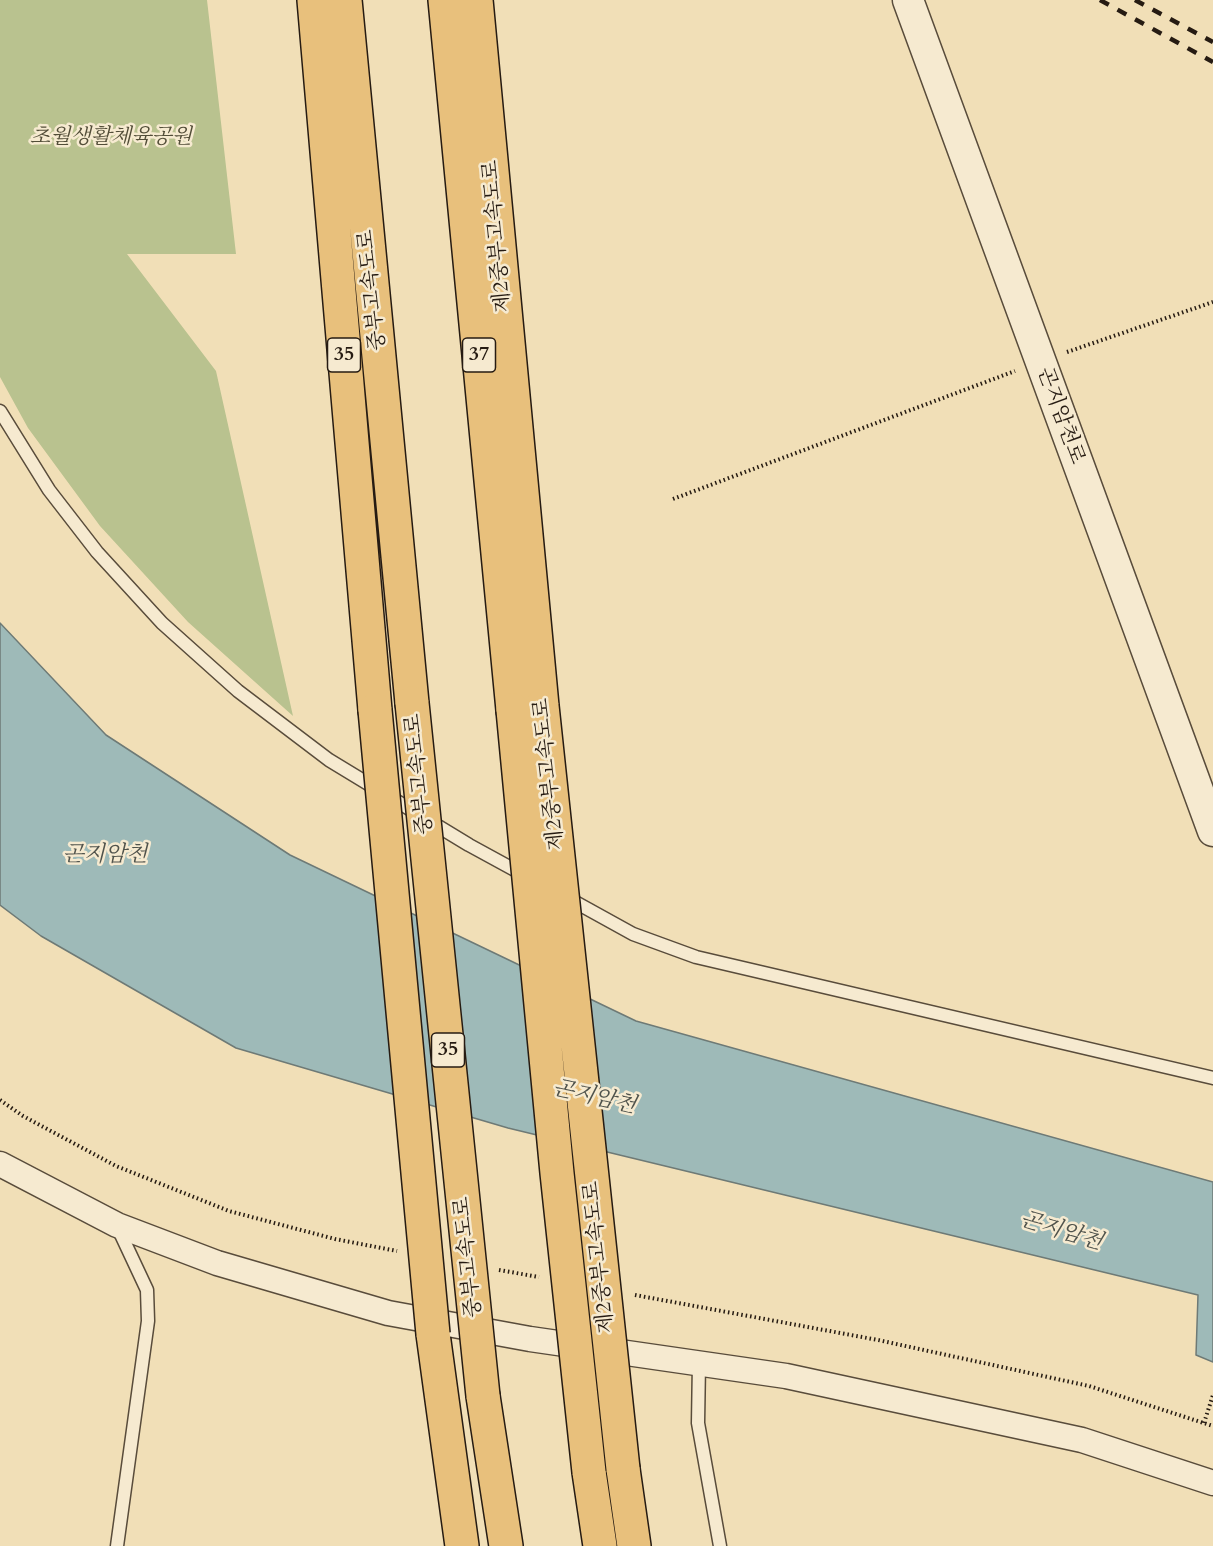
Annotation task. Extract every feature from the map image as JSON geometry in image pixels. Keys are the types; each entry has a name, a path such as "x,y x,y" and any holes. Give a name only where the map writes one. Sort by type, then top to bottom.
{"highway":[{"name":"중부고속도로","path":"314,0 375,710 433,1335 462,1546"},
{"name":"중부고속도로","path":"345,0 412,703 483,1396 506,1546"},
{"name":"제2중부고속도로","path":"445,0 528,708 634,1546"},
{"name":"제2중부고속도로","path":"476,0 528,708 556,1161 589,1472 600,1546"}],"street":[{"name":"곤지암천로","path":"908,0 1213,831"},
{"path":"0,1164 117,1226 217,1263 388,1313 530,1339 786,1376 1083,1440 1213,1483"}],"lane":[{"path":"0,411 49,490 97,552 162,623 238,691 329,760 469,845 633,934 696,957 1213,1078"},
{"path":"117,1226 147,1290 148,1321 117,1546"},
{"path":"699,1363 698,1423 720,1546"}],"path":[{"path":"672,499 1041,362 1213,302"},
{"path":"1204,1423 1213,1395"}],"green space":[{"name":"초월생활체육공원","path":"0,0 207,0 236,254 127,254 216,371 293,716 188,622 100,526 28,428 0,377"}],"water":[{"name":"곤지암천","path":"0,623 106,735 290,855 636,1021 1213,1182 1213,1362 1196,1355 1198,1295 508,1128 236,1048 41,936 0,905"}],"railway":[{"path":"1100,0 1213,62"},
{"path":"1135,0 1213,42"}]}
